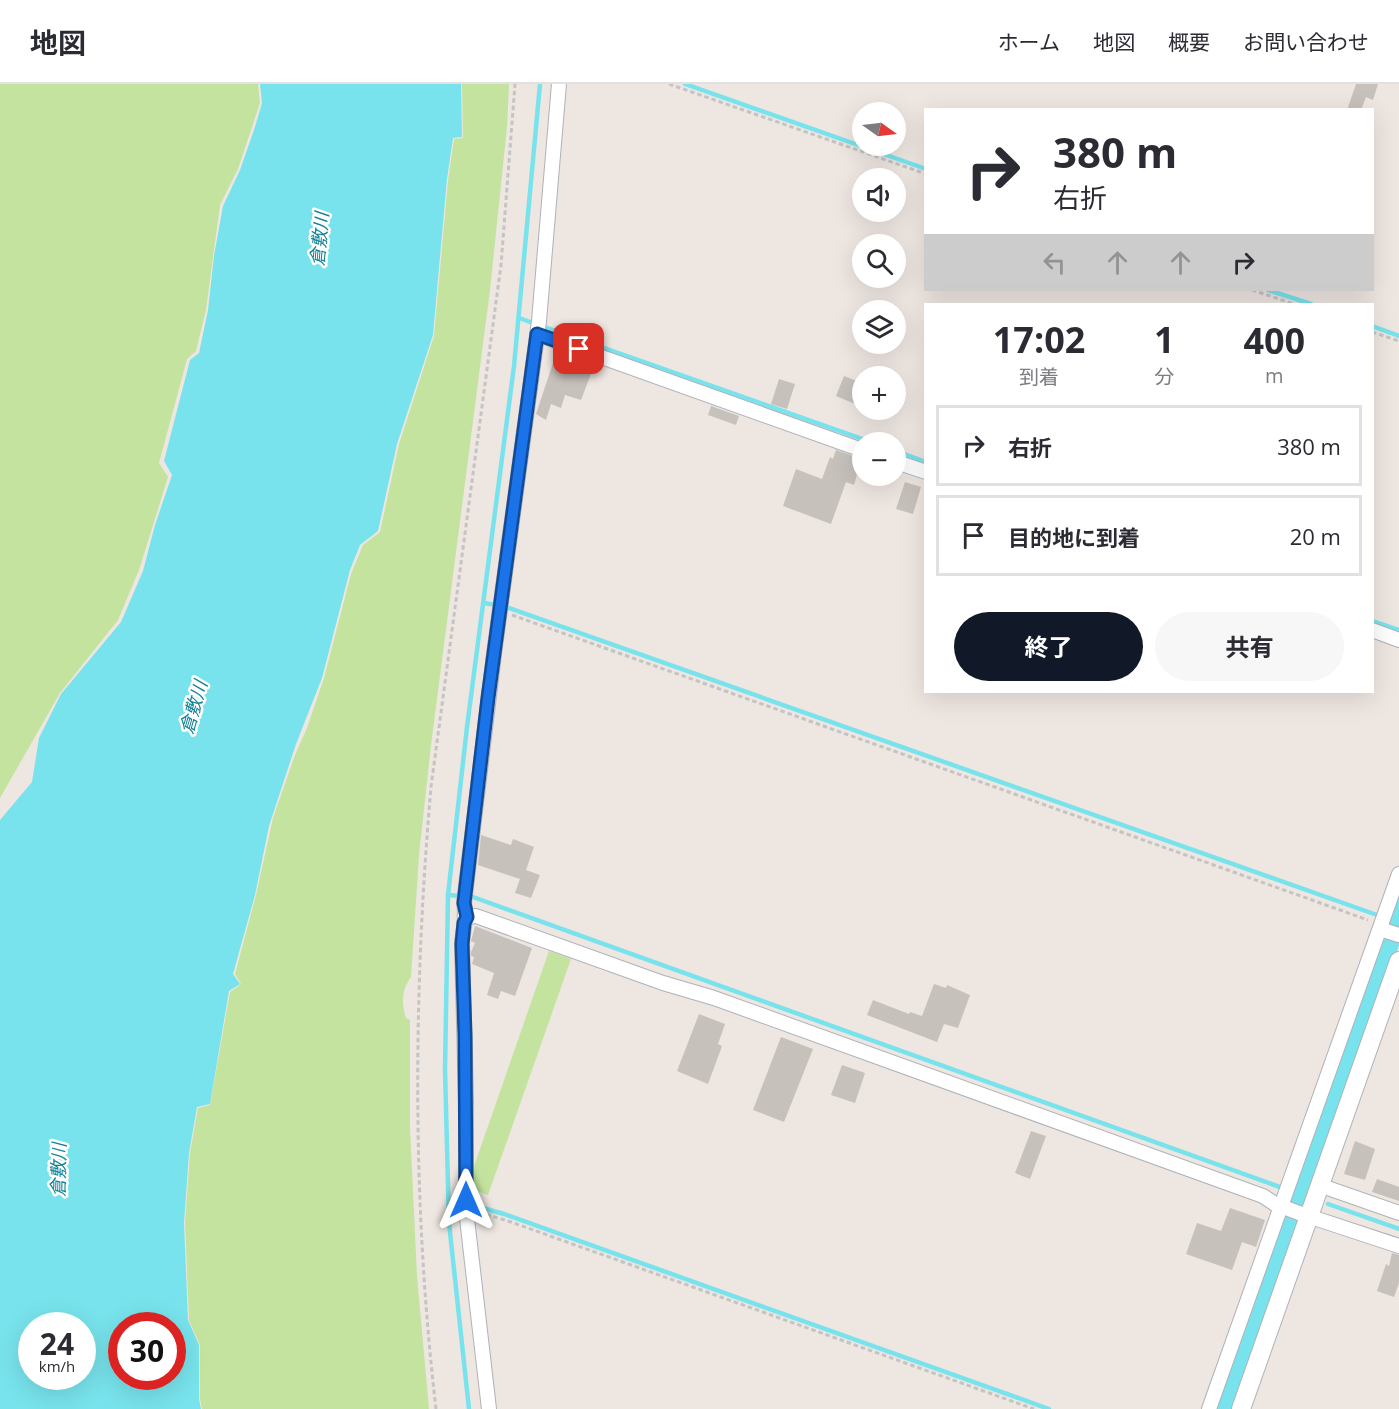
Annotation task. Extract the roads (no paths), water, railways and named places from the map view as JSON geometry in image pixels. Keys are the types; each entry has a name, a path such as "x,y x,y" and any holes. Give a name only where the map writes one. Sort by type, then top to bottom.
{"street":[{"path":"489,1409 466,1208 462,944 471,829 538,328 560,84"},
{"path":"538,328 852,446"},
{"path":"906,465 924,471"},
{"path":"1374,631 1399,640"},
{"path":"1209,1409 1285,1198 1388,931 1399,874"},
{"path":"465,903 476,916 663,983 714,998 1254,1192 1285,1198 1304,1214 1399,1246"},
{"path":"1241,1409 1304,1214 1319,1185 1399,961"},
{"path":"1319,1185 1399,1214"}],"water":[{"name":"倉敷川","path":"260,84 461,84 462,137 453,138 447,179 433,335 397,444 378,531 360,545 350,570 322,678 296,744 269,826 255,895 233,974 240,984 229,991 210,1104 197,1107 189,1153 184,1223 188,1320 199,1345 201,1409 0,1409 0,820 32,782 39,738 61,694 121,622 143,571 155,525 172,475 164,461 190,360 199,353 208,310 223,206 240,170 262,103"}],"waterway":[{"path":"469,1409 449,1223 445,1070 448,895 467,727 514,366 540,84"},
{"path":"685,84 924,168"},
{"path":"1271,291 1308,303"},
{"path":"519,318 852,435"},
{"path":"1374,327 1399,336"},
{"path":"906,455 924,461"},
{"path":"484,603 496,605"},
{"path":"506,607 1377,915"},
{"path":"1374,622 1399,630"},
{"path":"448,895 473,897 1302,1195"},
{"path":"1221,1409 1399,905"},
{"path":"1387,919 1398,923"},
{"path":"1328,1204 1399,1229"},
{"path":"449,1206 472,1205 504,1214 1049,1409"}]}
